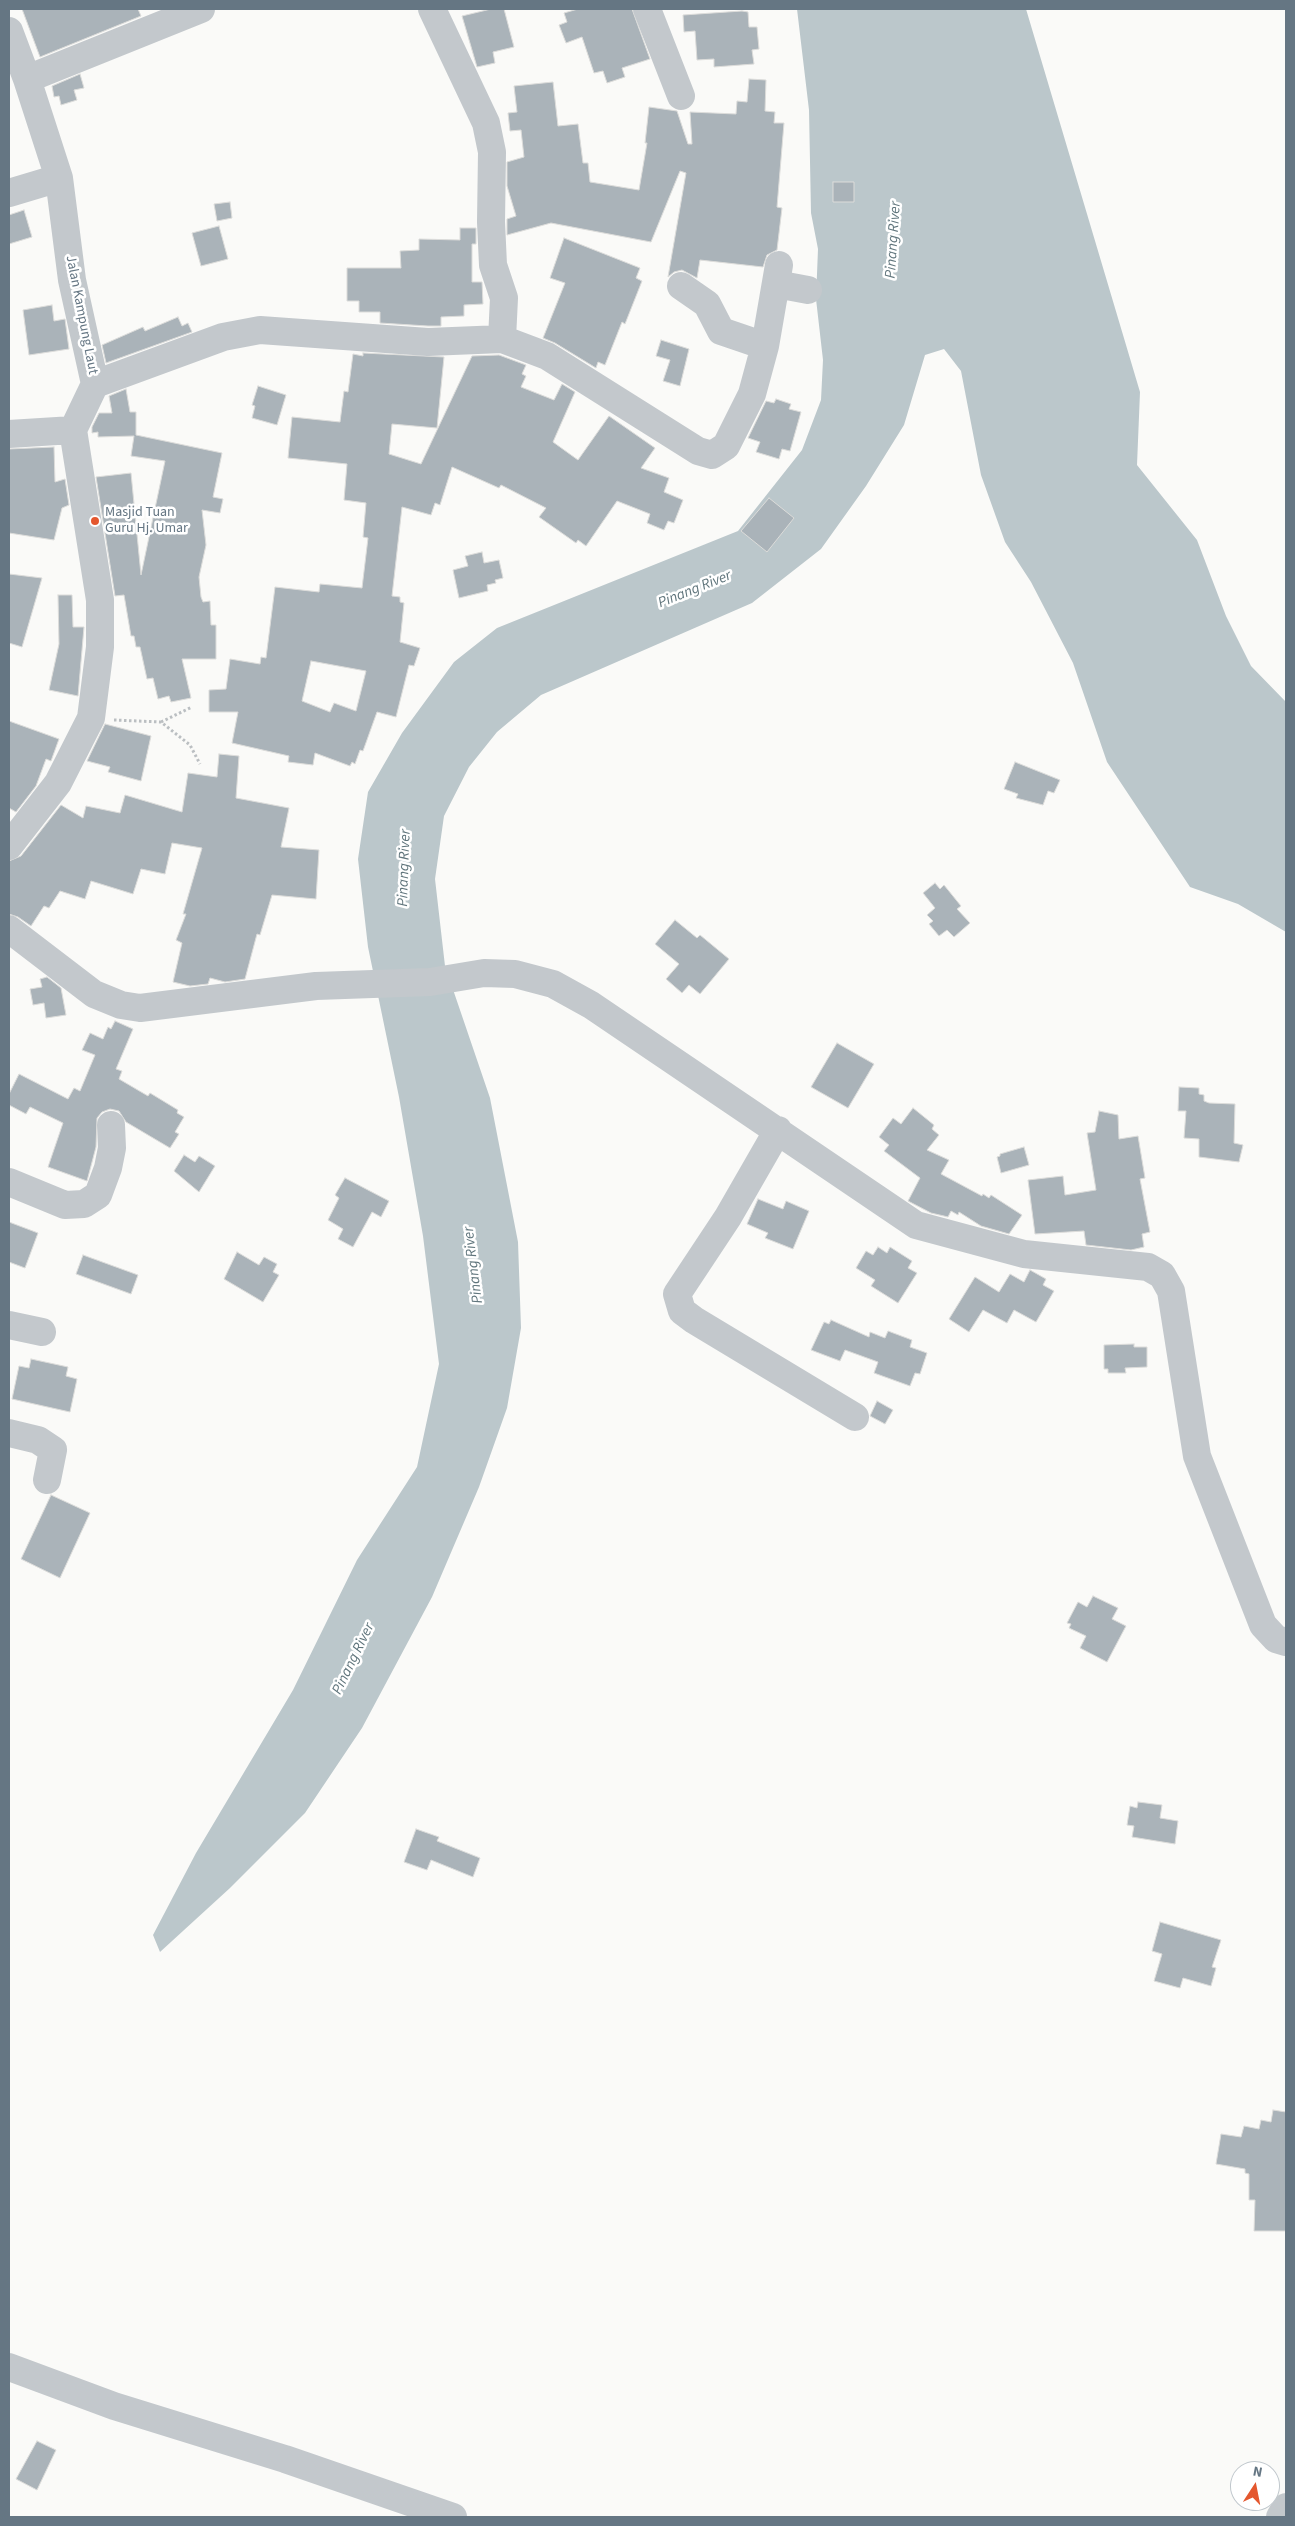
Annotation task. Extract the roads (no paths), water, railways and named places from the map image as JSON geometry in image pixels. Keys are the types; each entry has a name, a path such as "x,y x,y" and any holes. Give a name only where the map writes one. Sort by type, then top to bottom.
{"street":[{"path":"27,79 201,9"},
{"path":"432,9 486,122 492,152 491,222 494,265 504,298 502,339"},
{"path":"647,9 681,96"},
{"name":"Jalan Kampung Laut","path":"9,31 27,79 59,178 72,280 95,384 73,430"},
{"path":"9,193 59,178"},
{"path":"95,384 223,338 260,330 428,342 502,339 547,356 698,451 712,455 726,446 752,394 765,346 778,274 808,290"},
{"path":"681,286 707,304 721,331 765,346"},
{"path":"9,434 73,430 100,600 100,647 91,718 58,783 9,846"},
{"path":"9,929 94,994 121,1005 140,1008 316,986 430,982 484,973 515,974 553,984 591,1004 916,1225 1024,1254 1148,1267 1162,1275 1171,1292 1198,1456 1263,1625 1276,1639 1286,1642"},
{"path":"9,1182 65,1205 84,1204 98,1195 105,1177 112,1148 111,1125"},
{"path":"778,1130 728,1217 677,1294 682,1311 694,1320 855,1417"},
{"path":"9,1324 42,1332"},
{"path":"9,1433 38,1440 53,1450 47,1480"},
{"path":"9,2367 114,2406 285,2459 453,2517"},
{"path":"1280,2517 1286,2507"}],"water":[{"name":"Pinang River","path":"797,9 1026,9 1140,392 1137,465 1197,540 1226,616 1251,666 1286,702 1286,932 1238,904 1190,887 1107,762 1073,663 1031,582 1005,542 981,475 961,371 944,349 925,355 904,425 866,486 821,549 752,603 541,695 497,732 469,767 444,816 435,879 445,966 490,1098 518,1242 521,1328 507,1408 479,1487 432,1597 362,1728 305,1813 230,1888 160,1952 153,1935 196,1853 293,1690 357,1560 417,1467 439,1364 423,1236 399,1097 368,947 358,859 368,792 402,733 454,662 497,628 738,531 802,450 821,400 823,360 816,299 818,249 811,213 809,110"}],"place":[{"name":"Masjid Tuan Guru Hj. Umar","path":"95,521"}]}
